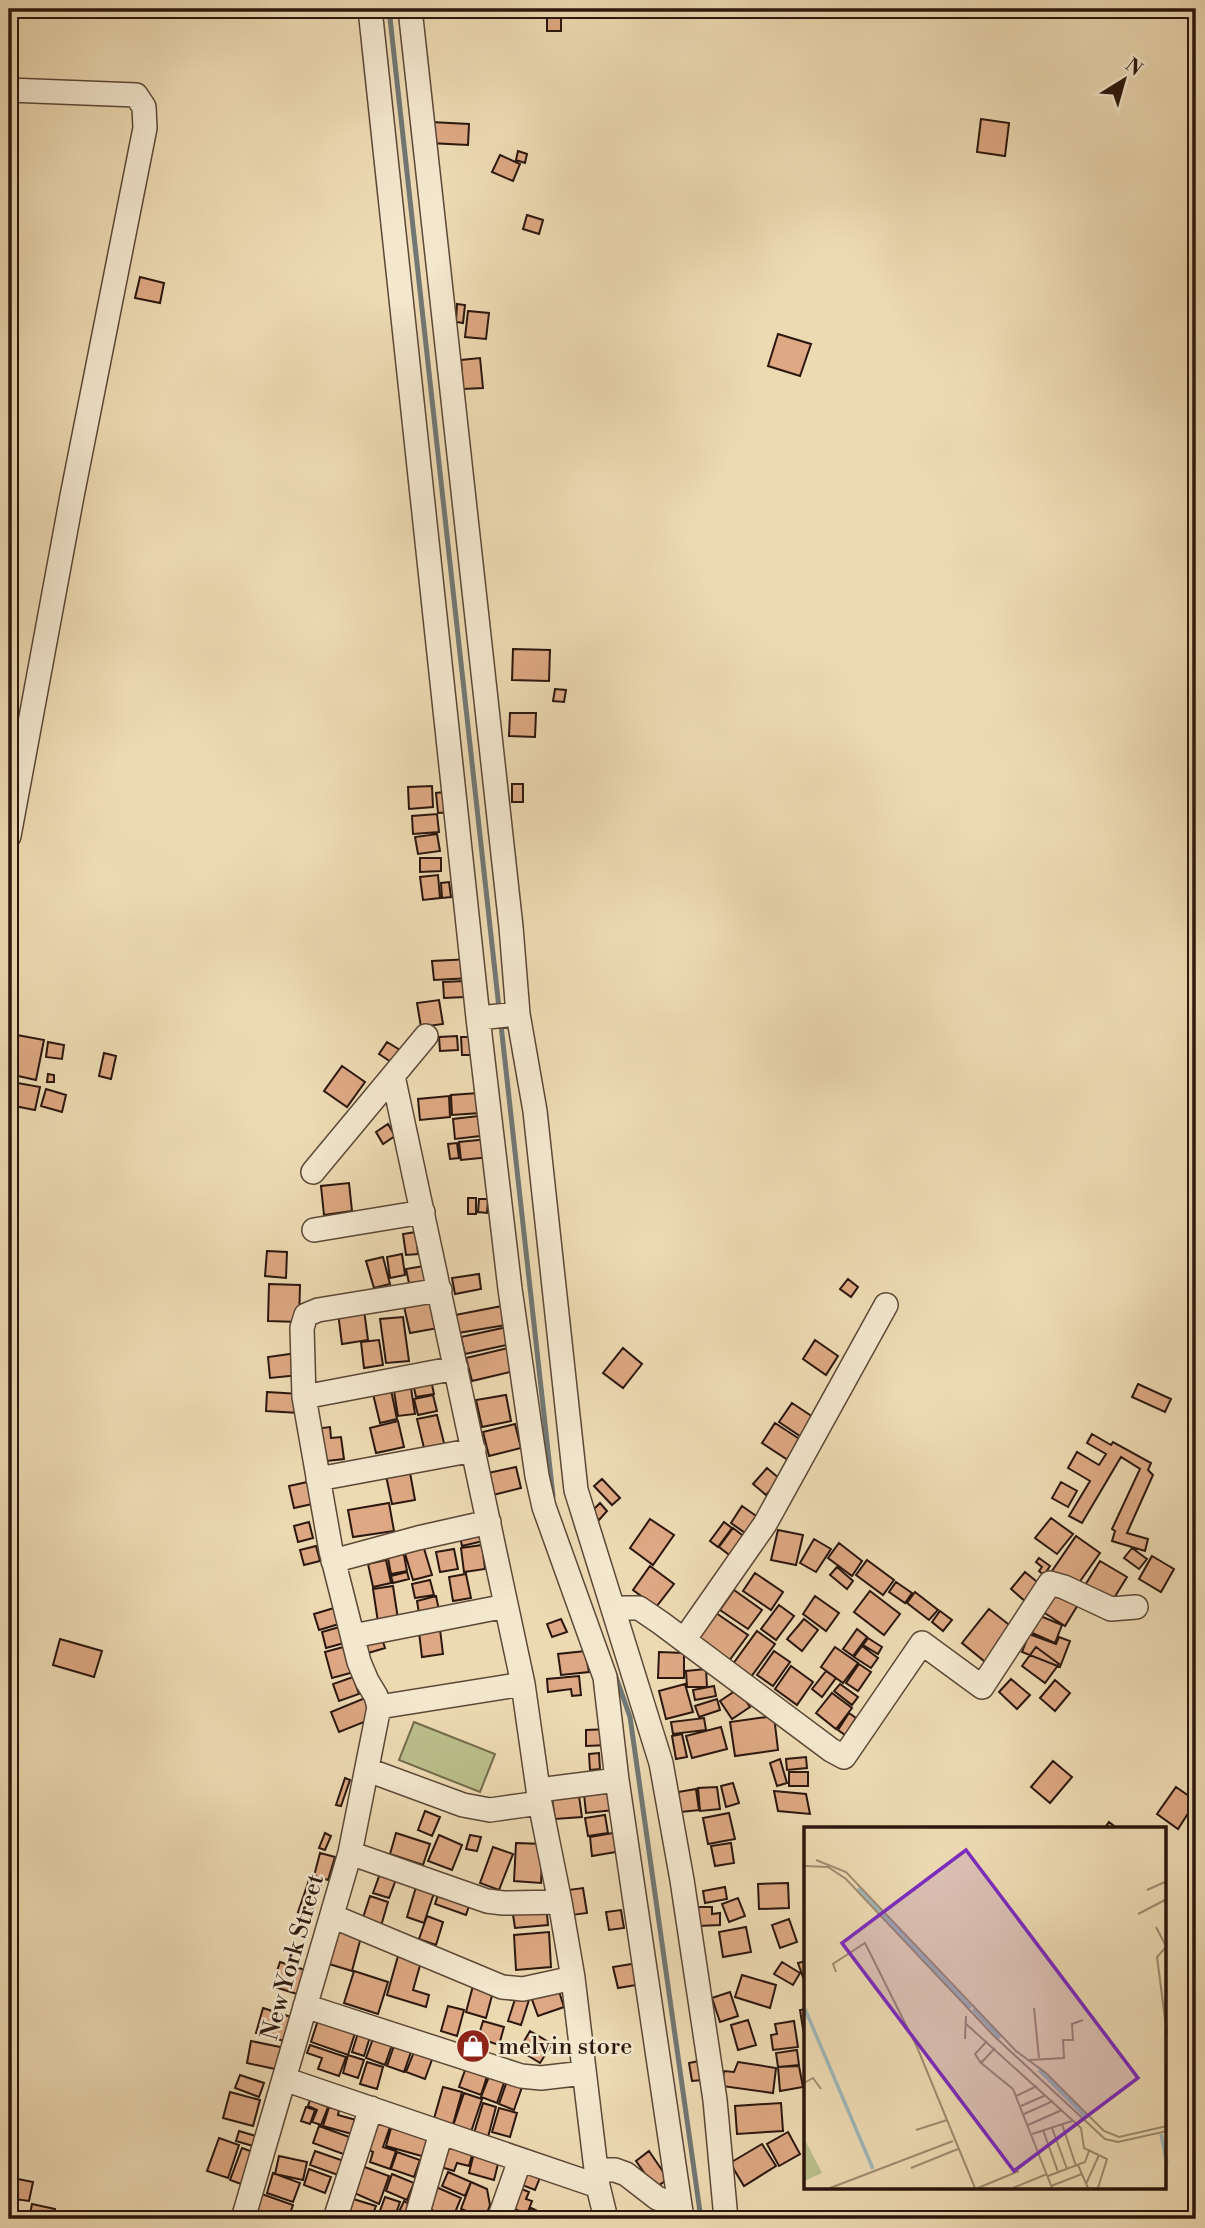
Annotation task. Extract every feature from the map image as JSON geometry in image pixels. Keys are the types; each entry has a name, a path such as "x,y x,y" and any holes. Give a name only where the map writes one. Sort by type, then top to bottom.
{"street":[{"path":"370,9 478,1017 510,1289 537,1476 544,1507 605,1677 617,1780 681,2213"},
{"path":"410,9 519,1014 535,1111 576,1490 661,1763 715,2099 726,2219"},
{"path":"9,90 136,96 144,107 145,128 69,510 9,836"},
{"path":"478,1017 519,1014"},
{"path":"313,1172 426,1036"},
{"path":"393,1076 523,1684 573,1978 597,2178 606,2219"},
{"path":"314,1230 423,1212"},
{"path":"440,1290 318,1310 306,1315 302,1328 303,1397 333,1561 359,1662 379,1707 523,1684"},
{"path":"684,1640 765,1524 886,1305"},
{"path":"303,1397 456,1368"},
{"path":"318,1479 474,1450"},
{"path":"333,1561 489,1522"},
{"path":"614,1608 639,1608 844,1757 922,1643 982,1687 1050,1583 1111,1609 1136,1607"},
{"path":"353,1636 506,1606"},
{"name":"New York Street","path":"243,2219 350,1853 379,1707"},
{"path":"368,1770 463,1805 490,1810 540,1796 617,1780"},
{"path":"350,1853 487,1901 560,1902"},
{"path":"332,1916 502,1987 523,1989 573,1978"},
{"path":"305,2006 521,2076 541,2078 584,2073"},
{"path":"284,2079 520,2160 597,2178 615,2170 681,2213"},
{"path":"335,2219 371,2108"},
{"path":"416,2219 441,2133"},
{"path":"499,2219 520,2160"},
{"path":"645,2190 655,2219"}],"green space":[{"path":"414,1722 495,1754 480,1792 399,1760"}],"building":[{"path":"547,18 561,18 561,31 547,31"},
{"path":"981,119 1009,123 1005,156 977,152"},
{"path":"431,122 469,124 468,145 429,143"},
{"path":"518,151 527,154 525,163 516,160"},
{"path":"500,155 520,164 513,181 492,172"},
{"path":"527,215 543,220 539,234 523,229"},
{"path":"140,277 164,283 160,303 135,298"},
{"path":"457,304 465,305 463,323 456,322"},
{"path":"468,311 489,313 486,339 465,337"},
{"path":"778,334 811,344 800,376 768,366"},
{"path":"480,358 483,388 463,389 461,360"},
{"path":"513,649 550,650 549,681 512,680"},
{"path":"555,689 566,690 564,702 553,701"},
{"path":"510,713 536,713 535,737 509,736"},
{"path":"512,784 523,784 523,802 512,802"},
{"path":"432,786 433,807 409,809 408,787"},
{"path":"453,791 455,812 438,813 436,793"},
{"path":"437,814 439,832 413,834 412,816"},
{"path":"437,834 440,851 418,854 415,837"},
{"path":"420,858 441,858 441,871 420,872"},
{"path":"438,875 440,898 423,900 420,877"},
{"path":"449,882 451,897 442,898 441,883"},
{"path":"471,959 472,978 434,980 432,961"},
{"path":"464,981 465,997 444,998 443,982"},
{"path":"439,1000 443,1024 421,1027 417,1003"},
{"path":"17,1035 44,1040 36,1080 9,1074"},
{"path":"457,1036 458,1050 440,1051 439,1037"},
{"path":"461,1037 476,1037 476,1055 462,1055"},
{"path":"48,1042 64,1045 62,1059 46,1057"},
{"path":"387,1042 400,1050 391,1062 379,1054"},
{"path":"104,1053 116,1056 111,1079 99,1076"},
{"path":"342,1066 365,1082 347,1107 324,1091"},
{"path":"48,1074 54,1075 54,1082 47,1082"},
{"path":"12,1082 40,1087 35,1110 9,1105"},
{"path":"46,1089 66,1095 62,1112 41,1106"},
{"path":"478,1093 480,1113 452,1115 451,1095"},
{"path":"449,1096 450,1117 420,1120 418,1099"},
{"path":"487,1115 489,1135 455,1139 453,1119"},
{"path":"388,1124 395,1136 383,1144 376,1132"},
{"path":"488,1139 490,1157 461,1160 459,1142"},
{"path":"457,1143 459,1158 450,1159 448,1144"},
{"path":"349,1183 352,1211 324,1215 321,1186"},
{"path":"468,1198 476,1198 476,1214 468,1214"},
{"path":"479,1199 488,1199 487,1213 478,1212"},
{"path":"416,1232 418,1254 406,1255 403,1234"},
{"path":"267,1251 287,1252 286,1278 265,1276"},
{"path":"402,1254 405,1275 390,1278 387,1257"},
{"path":"383,1257 390,1284 374,1288 366,1261"},
{"path":"430,1265 433,1283 410,1288 406,1269"},
{"path":"479,1274 481,1289 455,1294 452,1278"},
{"path":"848,1279 858,1287 851,1297 840,1289"},
{"path":"269,1284 300,1285 299,1322 268,1321"},
{"path":"432,1296 438,1328 410,1333 403,1302"},
{"path":"502,1306 506,1325 458,1333 455,1315"},
{"path":"364,1310 368,1340 342,1344 338,1313"},
{"path":"403,1317 409,1361 386,1363 380,1319"},
{"path":"507,1327 511,1344 465,1354 461,1337"},
{"path":"379,1340 383,1365 364,1368 361,1342"},
{"path":"815,1340 838,1356 826,1375 803,1359"},
{"path":"512,1347 518,1370 472,1381 466,1358"},
{"path":"623,1348 642,1364 623,1388 603,1373"},
{"path":"297,1353 299,1375 270,1378 268,1357"},
{"path":"431,1380 434,1394 416,1397 413,1383"},
{"path":"410,1382 415,1414 398,1416 393,1385"},
{"path":"1138,1384 1171,1399 1165,1412 1132,1397"},
{"path":"391,1390 397,1419 380,1423 373,1394"},
{"path":"267,1392 300,1394 299,1413 266,1411"},
{"path":"433,1395 437,1411 418,1415 414,1399"},
{"path":"506,1395 511,1421 482,1427 476,1400"},
{"path":"792,1403 816,1419 803,1438 779,1422"},
{"path":"437,1415 445,1447 425,1452 417,1419"},
{"path":"398,1421 404,1447 376,1453 370,1428"},
{"path":"775,1423 801,1440 788,1460 762,1443"},
{"path":"515,1424 521,1448 489,1456 483,1432"},
{"path":"330,1427 331,1438 341,1437 344,1459 318,1462 314,1429"},
{"path":"1092,1434 1151,1463 1148,1470 1153,1475 1127,1533 1148,1539 1145,1551 1112,1541 1115,1531 1112,1529 1140,1469 1121,1457 1082,1523 1069,1516 1090,1481 1068,1468 1077,1452 1099,1465 1106,1454 1087,1443"},
{"path":"409,1467 415,1500 392,1504 385,1471"},
{"path":"516,1467 521,1488 493,1495 488,1473"},
{"path":"767,1468 780,1479 766,1495 753,1484"},
{"path":"602,1479 620,1498 612,1505 594,1486"},
{"path":"312,1481 317,1503 294,1508 289,1486"},
{"path":"1061,1482 1077,1491 1068,1507 1052,1498"},
{"path":"389,1503 394,1531 353,1537 348,1510"},
{"path":"600,1503 607,1511 599,1520 591,1512"},
{"path":"742,1506 759,1518 748,1535 731,1523"},
{"path":"1051,1518 1073,1534 1057,1554 1035,1538"},
{"path":"650,1519 674,1535 653,1565 630,1548"},
{"path":"309,1522 313,1538 298,1542 294,1526"},
{"path":"724,1522 732,1528 718,1547 710,1541"},
{"path":"733,1528 750,1541 736,1560 719,1547"},
{"path":"778,1530 803,1535 796,1565 771,1560"},
{"path":"481,1532 483,1541 462,1546 460,1537"},
{"path":"1076,1536 1100,1553 1076,1587 1052,1571"},
{"path":"814,1539 831,1549 816,1572 800,1563"},
{"path":"422,1542 432,1575 413,1580 403,1547"},
{"path":"839,1543 862,1561 852,1576 828,1558"},
{"path":"482,1545 485,1569 464,1572 461,1548"},
{"path":"316,1546 320,1561 304,1565 300,1550"},
{"path":"1132,1548 1147,1559 1139,1569 1124,1558"},
{"path":"454,1549 458,1569 440,1572 436,1552"},
{"path":"403,1550 407,1571 391,1574 387,1553"},
{"path":"1152,1556 1174,1569 1161,1592 1139,1579"},
{"path":"1039,1558 1050,1566 1044,1575 1039,1571 1042,1567 1036,1562"},
{"path":"386,1560 391,1583 373,1587 368,1564"},
{"path":"867,1560 894,1580 883,1595 856,1575"},
{"path":"1100,1561 1127,1577 1111,1603 1084,1587"},
{"path":"650,1566 674,1584 656,1607 633,1590"},
{"path":"837,1567 853,1581 847,1589 830,1575"},
{"path":"407,1572 409,1579 393,1583 391,1576"},
{"path":"1025,1572 1041,1585 1026,1602 1011,1589"},
{"path":"755,1573 783,1592 771,1610 743,1591"},
{"path":"466,1574 471,1598 453,1601 449,1577"},
{"path":"430,1580 434,1595 415,1598 412,1584"},
{"path":"896,1582 912,1593 905,1603 889,1592"},
{"path":"393,1586 398,1619 378,1622 373,1589"},
{"path":"1054,1587 1079,1603 1065,1626 1040,1610"},
{"path":"734,1590 762,1610 748,1629 720,1610"},
{"path":"870,1591 900,1614 884,1635 854,1612"},
{"path":"915,1592 938,1610 929,1620 907,1603"},
{"path":"436,1596 439,1610 419,1614 417,1601"},
{"path":"815,1596 839,1613 826,1631 803,1614"},
{"path":"779,1605 794,1616 776,1640 761,1629"},
{"path":"334,1608 339,1624 319,1630 314,1614"},
{"path":"989,1609 1017,1631 989,1665 962,1643"},
{"path":"940,1611 952,1620 943,1631 932,1622"},
{"path":"716,1613 748,1635 729,1661 697,1639"},
{"path":"1038,1615 1062,1625 1055,1643 1030,1632"},
{"path":"561,1619 567,1632 552,1637 547,1624"},
{"path":"804,1619 818,1630 802,1651 787,1639"},
{"path":"439,1621 443,1654 422,1657 418,1624"},
{"path":"343,1626 348,1642 326,1648 322,1632"},
{"path":"857,1629 867,1637 853,1656 843,1649"},
{"path":"757,1631 775,1644 748,1681 730,1668"},
{"path":"380,1632 385,1648 365,1654 360,1638"},
{"path":"1029,1634 1056,1644 1059,1637 1070,1641 1060,1667 1022,1652"},
{"path":"868,1638 882,1647 878,1654 863,1645"},
{"path":"60,1639 102,1651 94,1677 53,1665"},
{"path":"347,1646 354,1672 332,1678 325,1652"},
{"path":"862,1646 878,1658 871,1668 854,1657"},
{"path":"835,1647 858,1663 843,1683 821,1667"},
{"path":"1036,1647 1059,1664 1045,1683 1022,1666"},
{"path":"585,1651 589,1672 561,1675 558,1654"},
{"path":"774,1651 790,1662 773,1686 757,1675"},
{"path":"659,1652 684,1653 684,1678 658,1678"},
{"path":"859,1664 871,1672 858,1691 846,1683"},
{"path":"791,1666 813,1682 797,1705 775,1689"},
{"path":"706,1669 707,1687 687,1687 686,1671"},
{"path":"826,1671 836,1678 822,1697 812,1689"},
{"path":"579,1676 581,1695 572,1696 571,1689 548,1692 547,1679"},
{"path":"353,1677 359,1694 339,1701 333,1684"},
{"path":"1011,1679 1030,1695 1017,1709 999,1692"},
{"path":"1055,1680 1070,1693 1055,1711 1040,1698"},
{"path":"685,1684 693,1712 666,1719 659,1691"},
{"path":"840,1684 858,1697 852,1705 834,1691"},
{"path":"714,1686 716,1696 695,1700 693,1690"},
{"path":"738,1689 750,1707 732,1719 720,1701"},
{"path":"9,1692 16,1694 9,1714"},
{"path":"832,1693 852,1708 836,1729 816,1713"},
{"path":"365,1698 374,1718 339,1732 331,1712"},
{"path":"717,1699 720,1710 699,1717 695,1706"},
{"path":"849,1713 856,1718 845,1735 838,1730"},
{"path":"774,1716 778,1750 735,1756 730,1722"},
{"path":"704,1718 706,1730 673,1734 671,1722"},
{"path":"721,1727 727,1749 692,1758 686,1736"},
{"path":"609,1729 609,1745 586,1746 586,1730"},
{"path":"682,1734 687,1757 676,1759 672,1736"},
{"path":"599,1753 600,1769 590,1770 589,1754"},
{"path":"806,1757 807,1768 787,1770 786,1759"},
{"path":"780,1759 787,1783 777,1786 770,1763"},
{"path":"1053,1761 1072,1777 1050,1803 1031,1787"},
{"path":"789,1772 808,1772 808,1786 789,1786"},
{"path":"345,1778 350,1780 341,1806 336,1805"},
{"path":"733,1783 739,1803 726,1807 721,1786"},
{"path":"717,1787 720,1809 700,1811 698,1788"},
{"path":"1176,1787 1196,1801 1178,1829 1157,1814"},
{"path":"696,1789 699,1810 681,1812 678,1792"},
{"path":"612,1791 614,1810 586,1813 584,1794"},
{"path":"774,1791 806,1794 810,1814 778,1811"},
{"path":"579,1796 582,1817 555,1819 552,1798"},
{"path":"425,1811 440,1817 432,1836 418,1830"},
{"path":"729,1813 735,1839 708,1844 703,1818"},
{"path":"605,1815 608,1833 588,1836 585,1818"},
{"path":"619,1832 622,1851 592,1856 590,1837"},
{"path":"325,1833 331,1836 325,1850 319,1848"},
{"path":"396,1833 430,1844 423,1865 390,1854"},
{"path":"439,1835 462,1845 452,1870 428,1861"},
{"path":"470,1835 481,1837 477,1851 466,1849"},
{"path":"516,1843 543,1844 541,1883 514,1881"},
{"path":"731,1843 734,1863 715,1866 711,1846"},
{"path":"493,1847 513,1854 499,1890 480,1883"},
{"path":"320,1853 335,1857 328,1880 314,1876"},
{"path":"382,1868 398,1874 389,1898 373,1893"},
{"path":"309,1880 321,1884 310,1916 298,1912"},
{"path":"788,1883 789,1908 759,1909 758,1884"},
{"path":"416,1887 434,1893 424,1923 407,1917"},
{"path":"725,1887 727,1899 705,1903 703,1891"},
{"path":"583,1888 587,1913 572,1915 568,1890"},
{"path":"440,1889 471,1900 466,1915 435,1904"},
{"path":"370,1896 388,1902 379,1933 360,1927"},
{"path":"738,1898 745,1916 729,1922 722,1904"},
{"path":"546,1904 548,1925 515,1928 512,1908"},
{"path":"697,1907 712,1907 712,1914 720,1913 720,1925 698,1926"},
{"path":"621,1910 624,1928 609,1930 606,1912"},
{"path":"427,1916 443,1922 436,1945 419,1939"},
{"path":"789,1919 797,1942 780,1948 772,1925"},
{"path":"746,1927 751,1952 723,1957 719,1932"},
{"path":"338,1931 361,1937 352,1971 329,1964"},
{"path":"549,1932 551,1967 516,1970 514,1935"},
{"path":"398,1956 421,1962 413,1990 429,1995 426,2007 387,1995"},
{"path":"280,1962 308,1971 300,1995 272,1986"},
{"path":"782,1962 800,1973 793,1985 774,1974"},
{"path":"804,1962 804,1980 798,1963"},
{"path":"638,1963 642,1984 618,1988 613,1967"},
{"path":"354,1971 388,1982 378,2014 344,2003"},
{"path":"742,1975 776,1985 770,2008 735,1997"},
{"path":"474,1982 494,1988 486,2018 466,2012"},
{"path":"557,1985 564,2007 538,2016 530,1994"},
{"path":"730,1992 738,2016 720,2022 712,1998"},
{"path":"516,1996 529,2000 521,2025 508,2021"},
{"path":"448,2006 464,2010 457,2036 441,2031"},
{"path":"263,2008 291,2017 284,2041 256,2033"},
{"path":"804,2009 804,2035 800,2010"},
{"path":"318,2020 355,2033 348,2055 311,2042"},
{"path":"748,2020 756,2045 738,2050 731,2025"},
{"path":"483,2021 504,2027 499,2045 478,2038"},
{"path":"794,2021 798,2047 773,2050 771,2035 777,2034 775,2024"},
{"path":"530,2031 552,2044 540,2063 519,2050"},
{"path":"358,2033 370,2037 364,2056 352,2052"},
{"path":"375,2033 394,2039 385,2065 366,2058"},
{"path":"396,2040 413,2046 404,2072 387,2066"},
{"path":"251,2041 285,2048 280,2070 247,2063"},
{"path":"310,2045 346,2057 339,2076 318,2069 322,2058 307,2053"},
{"path":"416,2047 434,2054 425,2079 406,2072"},
{"path":"797,2050 799,2065 778,2067 776,2053"},
{"path":"348,2055 364,2060 358,2078 343,2073"},
{"path":"699,2061 703,2080 692,2081 689,2063"},
{"path":"367,2062 383,2067 377,2089 360,2084"},
{"path":"468,2062 489,2070 481,2095 459,2087"},
{"path":"738,2062 776,2068 773,2093 722,2086 724,2071 734,2072"},
{"path":"799,2066 803,2087 780,2091 778,2067"},
{"path":"490,2074 505,2080 497,2103 481,2097"},
{"path":"240,2075 264,2083 259,2097 235,2088"},
{"path":"507,2081 522,2087 514,2110 499,2104"},
{"path":"443,2087 462,2092 452,2128 433,2122"},
{"path":"230,2092 260,2100 253,2126 223,2118"},
{"path":"464,2093 482,2099 471,2132 453,2126"},
{"path":"310,2100 328,2107 321,2125 312,2122 317,2110 308,2106"},
{"path":"483,2103 496,2107 488,2137 474,2133"},
{"path":"781,2103 783,2131 737,2134 735,2106"},
{"path":"306,2107 315,2110 310,2124 301,2121"},
{"path":"329,2107 339,2110 338,2115 356,2120 352,2134 323,2126"},
{"path":"499,2108 517,2113 510,2137 492,2132"},
{"path":"374,2122 390,2127 383,2147 396,2151 390,2169 370,2162 373,2152 367,2149"},
{"path":"319,2126 352,2138 346,2155 313,2143"},
{"path":"391,2128 430,2139 425,2157 386,2146"},
{"path":"239,2131 256,2136 253,2146 236,2141"},
{"path":"788,2132 800,2154 779,2166 767,2144"},
{"path":"219,2138 239,2145 228,2178 207,2171"},
{"path":"762,2144 776,2166 744,2186 730,2163"},
{"path":"448,2145 473,2152 469,2166 457,2163 454,2171 441,2167"},
{"path":"242,2148 253,2152 241,2184 230,2180"},
{"path":"315,2151 344,2161 338,2175 310,2165"},
{"path":"649,2151 668,2179 655,2188 636,2161"},
{"path":"397,2152 420,2160 414,2177 391,2169"},
{"path":"474,2153 499,2160 494,2180 469,2173"},
{"path":"279,2156 307,2162 303,2180 275,2174"},
{"path":"362,2166 389,2176 379,2204 352,2192"},
{"path":"523,2167 541,2175 535,2190 517,2183"},
{"path":"309,2169 331,2177 325,2193 304,2185"},
{"path":"448,2172 471,2182 465,2196 442,2186"},
{"path":"273,2173 300,2183 293,2202 267,2193"},
{"path":"392,2174 414,2183 407,2200 386,2191"},
{"path":"18,2179 33,2182 29,2201 14,2199"},
{"path":"471,2182 487,2189 490,2205 485,2218 461,2209"},
{"path":"434,2186 461,2198 456,2210 463,2214 460,2219 430,2219 434,2211 425,2207"},
{"path":"517,2187 529,2192 526,2199 532,2201 527,2214 509,2207"},
{"path":"259,2193 293,2205 288,2219 254,2210"},
{"path":"385,2197 400,2202 394,2219 377,2219"},
{"path":"350,2198 376,2206 371,2219 346,2219"},
{"path":"410,2199 416,2202 409,2219 398,2214 404,2201 407,2203"},
{"path":"32,2204 55,2209 53,2219 29,2219"},
{"path":"531,2208 542,2213 540,2219 507,2219 510,2210 527,2217"},
{"path":"296,2214 309,2219 294,2219"}],"waterway":[{"path":"389,9 499,1008"},
{"path":"501,1025 553,1496"},
{"path":"615,1674 630,1717 701,2219"}],"place":[{"name":"melvin store","path":"473,2046"}]}
